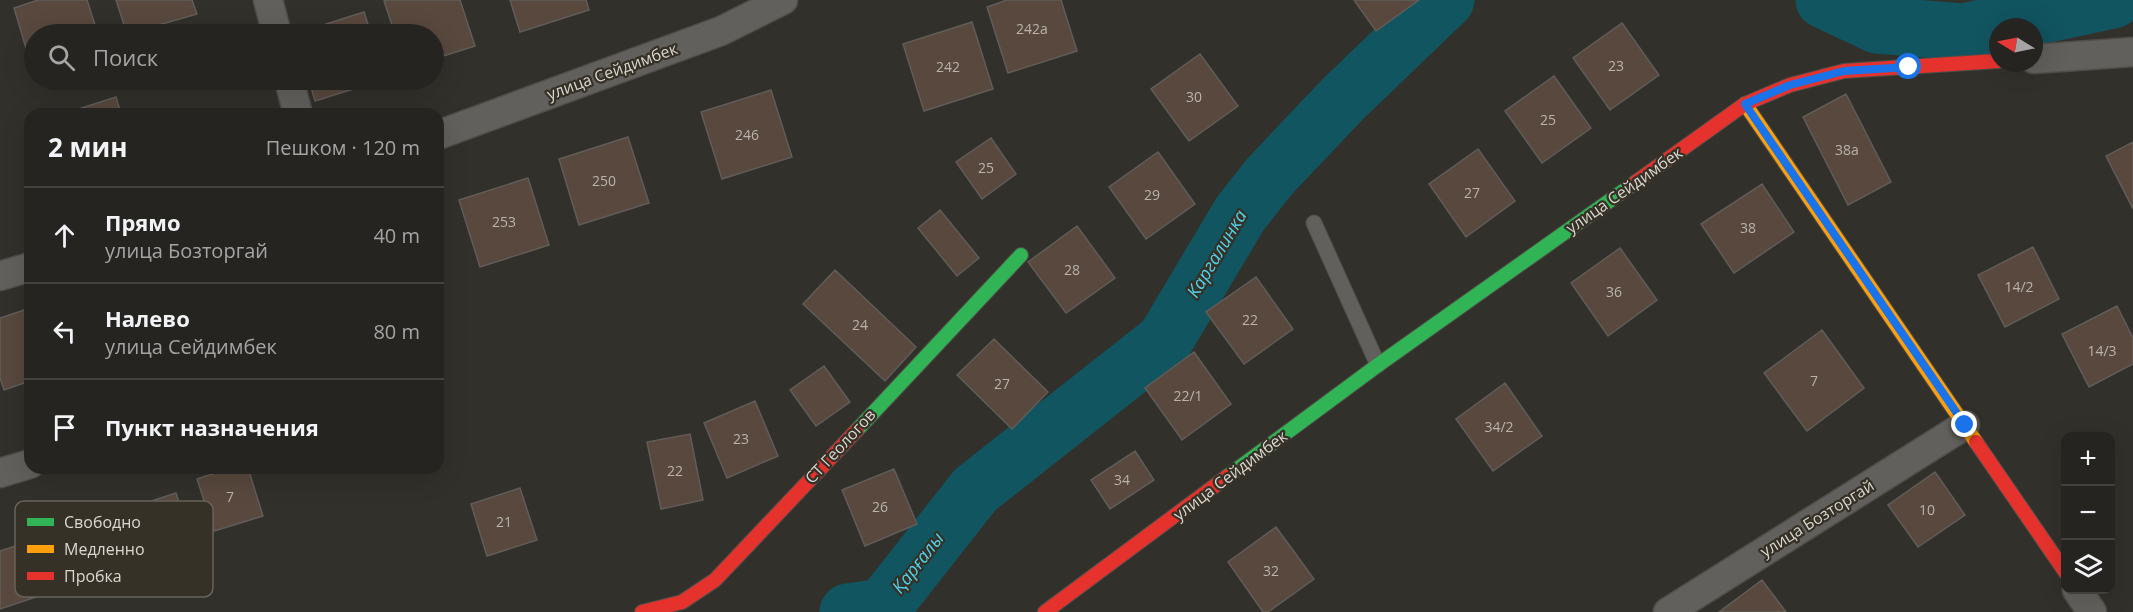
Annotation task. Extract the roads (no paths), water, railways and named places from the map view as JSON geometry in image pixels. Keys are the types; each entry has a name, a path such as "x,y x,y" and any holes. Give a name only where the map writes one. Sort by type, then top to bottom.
{"street":[{"path":"268,0 274,24"},
{"name":"улица Сейдимбек","path":"444,133 721,31 783,0"},
{"path":"2043,58 2133,52"},
{"path":"1989,62 1844,71 1790,85 1745,104 2061,566"},
{"path":"292,90 296,108"},
{"name":"улица Сейдимбек","path":"1045,612 1378,364 1745,104"},
{"name":"СТ Геологов","path":"642,612 682,602 715,580 1021,255"},
{"path":"0,276 24,269"},
{"name":"улица Бозторгай","path":"1668,612 1965,425"},
{"path":"0,473 24,467"},
{"path":"2080,594 2092,612"}],"lane":[{"path":"1314,223 1378,364"}],"waterway":[{"name":"Каргалинка","path":"848,612 883,607 975,490 1165,340 1240,214 1270,176 1343,99 1446,0"},
{"name":"Каргалинка","path":"1824,0 1877,25 1963,32 2113,0"}],"water label":[{"name":"Қарғалы","path":"918,563"}]}
